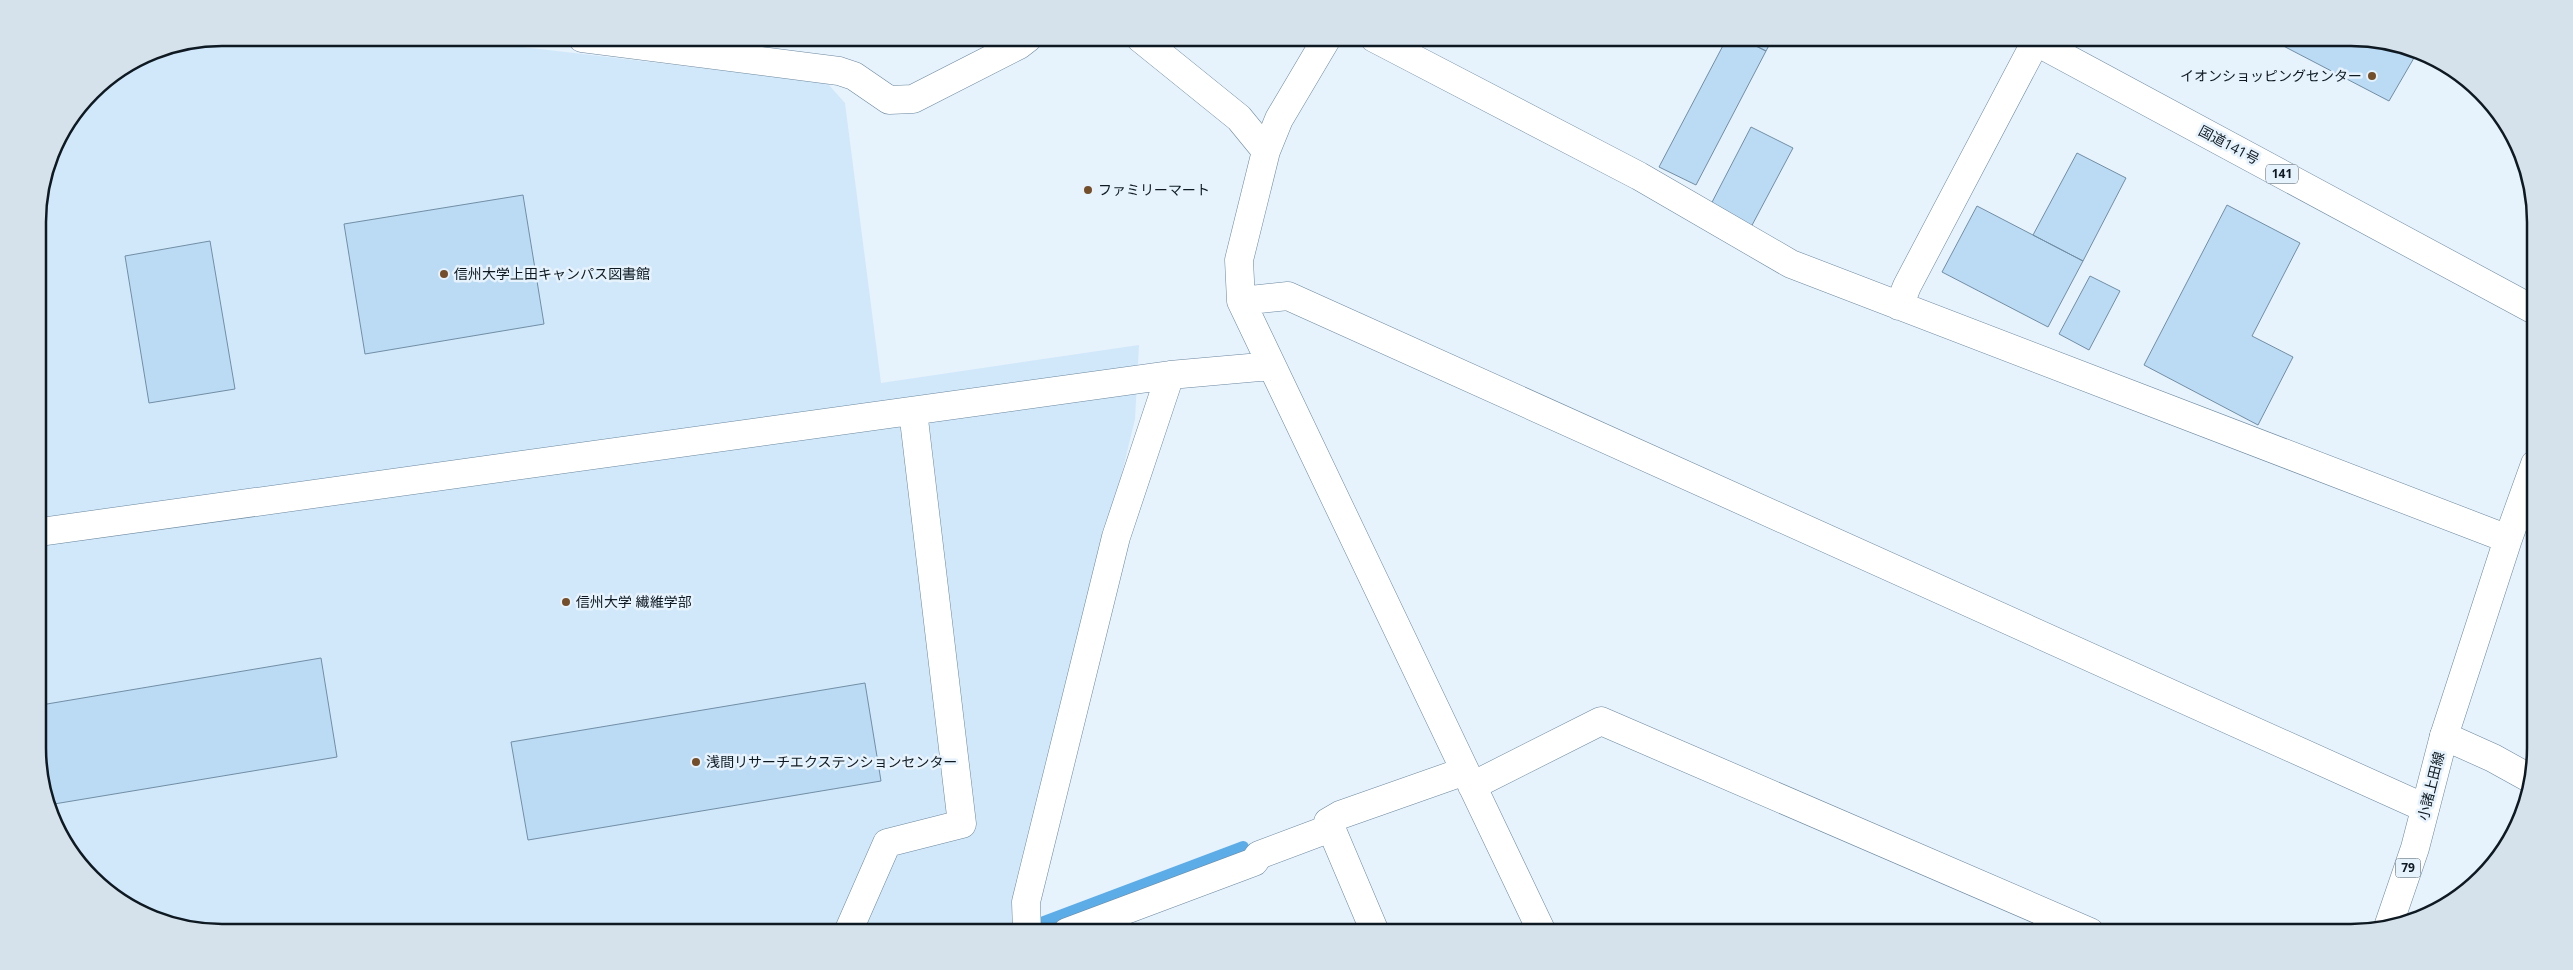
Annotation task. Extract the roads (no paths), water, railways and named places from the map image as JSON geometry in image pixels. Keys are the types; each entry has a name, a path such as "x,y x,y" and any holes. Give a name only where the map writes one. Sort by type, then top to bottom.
{"main road":[{"path":"1322,46 1280,119 1266,151 1239,260 1241,300 1538,923"},
{"path":"1390,46 1640,176 1791,264 2508,540"},
{"path":"1899,306 1906,286 2029,46"},
{"name":"国道141号","path":"2046,46 2527,306"},
{"path":"650,47 839,71 854,76 889,100 913,99 1014,47"},
{"path":"1151,47 1239,118 1266,151"},
{"path":"1241,300 1288,296 2425,808"},
{"path":"46,531 1170,375 1272,366"},
{"path":"1026,924 1026,902 1116,537 1170,375"},
{"path":"852,924 887,843 962,824 913,411"},
{"path":"2444,736 2527,487"},
{"path":"1371,923 1328,822 1340,815 1469,778 1602,722 2069,923"},
{"name":"小諸上田線","path":"2391,919 2415,848 2444,736 2493,758 2524,775"},
{"path":"1089,924 1254,862 1259,856 1331,828"}],"waterway":[{"path":"1039,924 1243,847"}],"place":[{"name":"イオンショッピングセンター","path":"2372,76"},
{"name":"ファミリーマート","path":"1088,190"},
{"name":"信州大学上田キャンパス図書館","path":"444,274"},
{"name":"信州大学 繊維学部","path":"566,602"},
{"name":"浅間リサーチエクステンションセンター","path":"696,762"}]}
